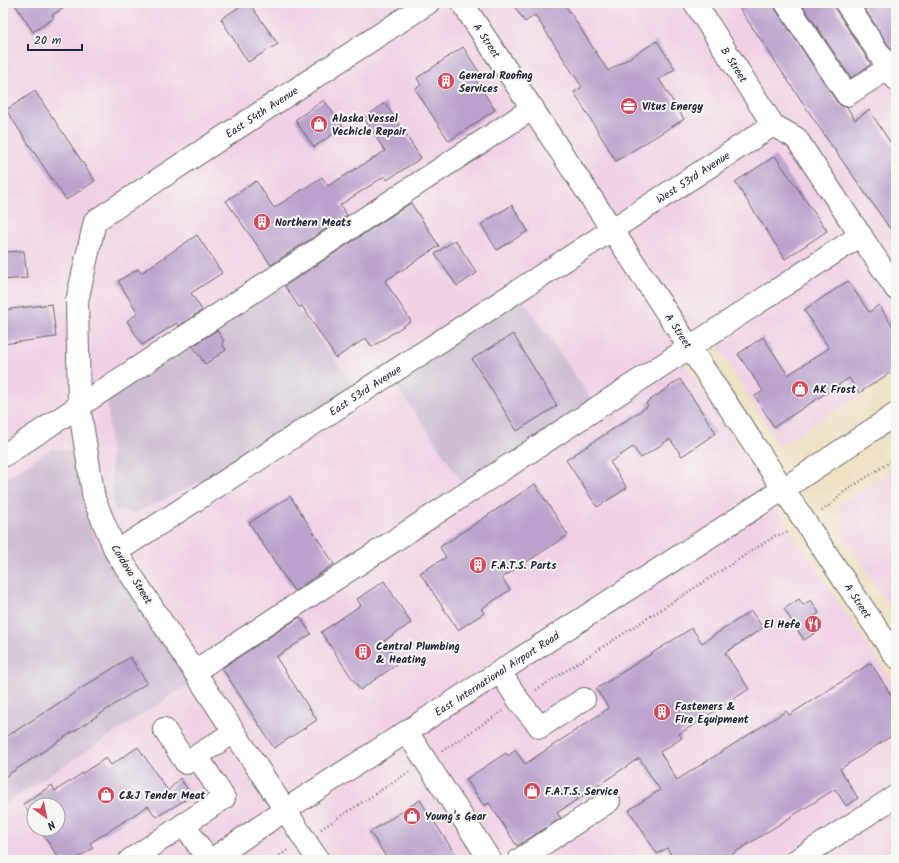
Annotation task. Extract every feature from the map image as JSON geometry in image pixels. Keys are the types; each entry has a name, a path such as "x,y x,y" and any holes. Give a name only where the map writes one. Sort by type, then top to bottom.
{"street":[{"name":"East 54th Avenue","path":"95,221 428,3"},
{"name":"A Street","path":"462,3 613,229 782,490 896,657"},
{"name":"B Street","path":"695,3 773,125"},
{"path":"786,3 847,95 894,70 846,3"},
{"path":"3,456 533,108"},
{"path":"773,125 796,138 896,289"},
{"name":"West 53rd Avenue","path":"613,229 773,125"},
{"name":"Cordova Street","path":"95,221 77,301 79,405 94,499 116,552 196,671 318,860"},
{"name":"East 53rd Avenue","path":"116,552 613,229"},
{"path":"196,671 861,235"},
{"name":"East International Airport Road","path":"210,860 782,490 896,414"},
{"path":"500,672 540,727 584,699"},
{"path":"164,728 186,763 234,732"},
{"path":"407,732 490,860"},
{"path":"134,859 224,798 197,756"},
{"path":"797,860 896,796"},
{"path":"519,860 609,801"},
{"path":"184,824 210,860"}],"path":[{"path":"273,860 775,536 787,534 836,501 841,494 896,458"}],"shaded area":[{"path":"3,3 896,3 896,373 779,446 713,339 681,358 753,468 795,537 896,687 896,860 3,860"},
{"path":"273,275 355,388 523,300 594,403 465,486 396,385 134,514 114,509 106,379"},
{"path":"53,448 73,451 93,536 191,683 3,805 3,480"},
{"path":"896,470 896,616 844,537 841,503"}],"building":[{"path":"14,3 71,3 52,15 54,18 33,32"},
{"path":"245,3 249,3 278,44 248,62 221,19"},
{"name":"Vitus Energy","path":"512,3 564,3 608,71 657,41 675,69 659,79 684,119 616,161 574,92 582,87 535,15 525,22"},
{"path":"736,3 774,3 776,10 837,102 841,106 847,107 855,120 869,110 896,151 896,237 827,139"},
{"path":"801,3 834,3 836,10 871,64 851,78"},
{"path":"861,3 896,3 896,48 892,51"},
{"path":"463,47 481,75 475,79 495,110 449,141 415,89 421,85 417,78"},
{"path":"35,91 95,181 66,200 6,110"},
{"name":"Alaska Vessel Vechicle Repair","path":"324,100 343,127 314,147 295,120"},
{"path":"385,103 421,158 387,180 385,176 340,205 347,215 271,265 226,201 256,181 274,208 322,177 328,186 385,151 364,118"},
{"path":"775,156 827,231 785,259 735,182"},
{"path":"411,203 439,246 385,281 411,321 372,347 366,338 336,358 302,306 299,307 285,286"},
{"path":"512,205 528,231 497,250 481,224"},
{"path":"197,235 222,273 191,293 202,310 179,326 177,323 142,345 127,321 138,313 118,281 138,269 141,273"},
{"path":"455,240 477,273 457,286 435,254"},
{"path":"24,251 27,278 3,280 3,252"},
{"path":"848,281 869,312 879,305 896,331 896,369 859,393 849,378 774,427 755,396 763,391 738,354 763,337 788,375 829,348 804,310"},
{"path":"52,304 56,337 3,344 3,310"},
{"path":"217,330 224,341 222,343 226,350 205,364 193,346"},
{"path":"513,334 557,406 517,431 472,359"},
{"path":"680,379 716,433 682,456 670,439 641,458 633,447 610,462 627,488 597,507 566,460 648,406 646,403"},
{"name":"F.A.T.S. Parts","path":"535,484 568,535 502,578 510,590 481,609 484,613 458,630 420,573 446,557 440,547"},
{"path":"290,496 334,564 294,591 249,523"},
{"name":"Central Plumbing & Heating","path":"384,581 411,623 384,641 399,663 360,690 321,632 361,605 357,599"},
{"path":"799,599 803,605 811,600 819,613 813,617 821,629 804,640 784,609"},
{"path":"751,611 763,628 725,653 749,689 679,734 682,738 660,752 677,780 786,711 789,715 871,663 896,703 896,733 840,769 858,798 846,806 835,789 723,860 674,860 667,848 657,854 629,810 660,790 639,758 557,813 561,818 517,846 489,803 484,806 466,779 506,753 508,756 515,750 525,764 609,708 596,689 692,628 702,643"},
{"path":"300,617 311,634 276,657 317,720 274,748 222,668"},
{"path":"130,657 147,683 3,778 3,739"},
{"path":"138,747 168,791 180,778 192,796 156,817 148,806 90,843 93,848 75,860 60,860 44,837 66,837 66,797 34,797 52,785 55,791 106,758 111,765"},
{"name":"Young's Gear","path":"420,800 459,860 388,860 370,832"}],"place":[{"name":"General Roofing Services","path":"446,81"},
{"name":"Vitus Energy","path":"629,106"},
{"name":"Alaska Vessel Vechicle Repair","path":"319,124"},
{"name":"Northern Meats","path":"262,222"},
{"name":"AK Frost","path":"800,389"},
{"name":"F.A.T.S. Parts","path":"478,565"},
{"name":"El Hefe","path":"813,624"},
{"name":"Central Plumbing & Heating","path":"363,652"},
{"name":"Fasteners & Fire Equipment","path":"662,712"},
{"name":"F.A.T.S. Service","path":"532,791"},
{"name":"C&J Tender Meat","path":"106,795"},
{"name":"Young's Gear","path":"412,816"}]}
